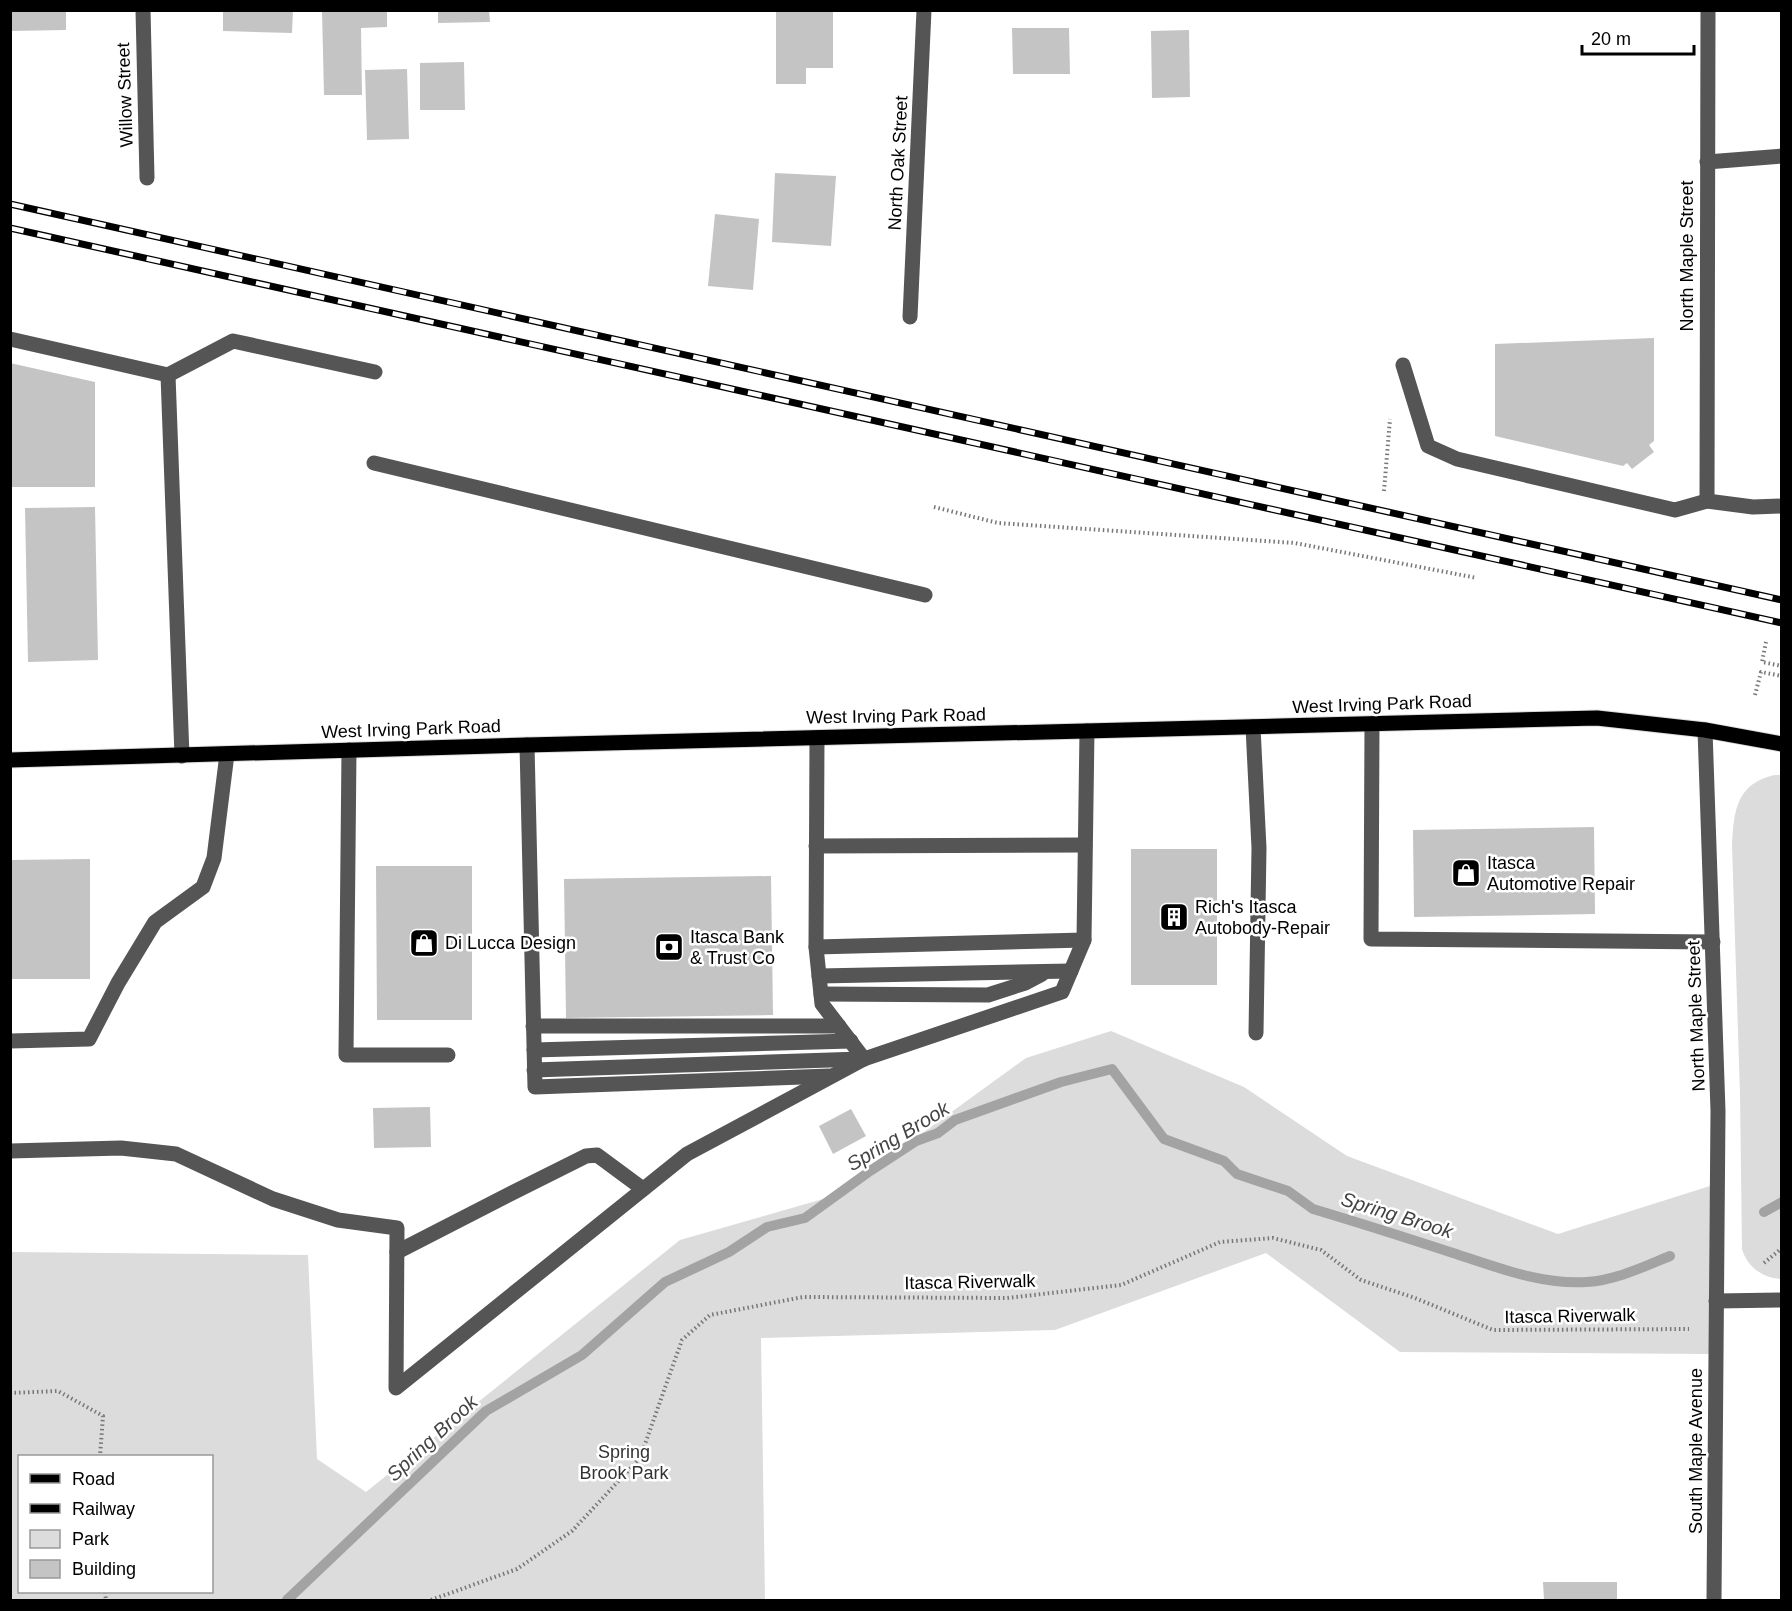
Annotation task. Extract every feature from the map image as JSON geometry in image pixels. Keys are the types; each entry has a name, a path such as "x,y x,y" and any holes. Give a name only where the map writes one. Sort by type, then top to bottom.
{"main road":[{"name":"West Irving Park Road","path":"10,760 1597,718 1705,730 1782,744"}],"street":[{"name":"Willow Street","path":"143,10 147,178"},
{"name":"North Oak Street","path":"910,317 924,10"},
{"name":"North Maple Street","path":"1707,501 1708,10"},
{"path":"1707,162 1782,156"},
{"path":"10,339 168,375 232,341 375,372"},
{"path":"1403,365 1428,446 1457,459 1675,510 1707,501 1753,507 1782,506"},
{"path":"168,375 182,756"},
{"path":"374,463 925,595"},
{"path":"1372,724 1371,939 1713,942"},
{"path":"1253,727 1259,848 1256,1033"},
{"name":"North Maple Street","path":"1705,730 1718,1092 1716,1301"},
{"path":"10,1151 121,1148 176,1154 273,1199 338,1220 397,1228 396,1388 687,1154 864,1059 1062,992 1084,940 1087,731"},
{"path":"817,738 816,947 822,1004 864,1059"},
{"path":"527,745 535,1087 832,1076"},
{"path":"349,750 346,1056 447,1055"},
{"path":"10,1041 89,1039 118,983 154,922 203,887 214,858 226,754"},
{"path":"816,846 1085,845"},
{"path":"816,947 1084,940"},
{"path":"821,994 988,995 1025,983 1045,972"},
{"path":"819,976 1071,972"},
{"path":"533,1026 839,1026"},
{"path":"534,1050 850,1041"},
{"path":"534,1070 864,1059"},
{"path":"397,1252 586,1156 597,1155 643,1189"},
{"path":"1716,1301 1782,1300"},
{"name":"South Maple Avenue","path":"1714,1600 1716,1301"}],"path":[{"path":"1384,491 1391,410"},
{"path":"934,507 998,523 1295,543 1477,578"},
{"path":"1766,642 1762,662 1782,666"},
{"path":"1755,695 1761,672 1782,676"},
{"name":"Itasca Riverwalk","path":"431,1600 517,1569 572,1532 640,1458 682,1340 710,1315 803,1297 1007,1298 1121,1285 1220,1242 1273,1238 1321,1250 1361,1280 1415,1298 1493,1330 1696,1329"},
{"path":"1764,1263 1782,1248"},
{"path":"10,1393 58,1391 103,1416 100,1455"}],"green space":[{"path":"1782,775 1781,1279 1762,1274 1748,1261 1742,1249 1740,1094 1732,845 1736,810 1745,792 1761,779"},
{"name":"Spring Brook Park","path":"1111,1031 1244,1087 1347,1156 1558,1234 1710,1186 1709,1354 1400,1352 1266,1253 1055,1330 761,1338 765,1600 11,1600 11,1252 308,1255 317,1459 366,1492 680,1240 837,1195 1026,1058"}],"building":[{"path":"10,10 66,10 66,30 10,31"},
{"path":"223,10 293,10 292,33 223,31"},
{"path":"322,10 387,10 387,27 361,28 362,95 324,95"},
{"path":"438,10 489,10 490,22 438,23"},
{"path":"776,10 833,10 833,68 806,68 806,84 776,84"},
{"path":"1012,28 1069,28 1070,74 1013,74"},
{"path":"1189,30 1190,97 1152,98 1151,31"},
{"path":"464,62 465,110 420,110 420,63"},
{"path":"407,69 409,139 367,140 365,70"},
{"path":"775,173 836,176 831,246 772,242"},
{"path":"715,214 759,219 753,290 708,286"},
{"path":"1654,338 1654,441 1649,445 1654,452 1632,469 1627,463 1623,466 1495,436 1495,344"},
{"path":"10,363 95,382 95,487 10,487"},
{"path":"95,507 98,660 28,662 25,508"},
{"path":"1594,827 1595,914 1414,917 1413,830"},
{"name":"Rich's Itasca Autobody-Repair","path":"1131,849 1217,849 1217,985 1131,985"},
{"path":"90,859 90,979 10,979 10,860"},
{"name":"Di Lucca Design","path":"376,866 472,866 472,1020 377,1020"},
{"name":"Itasca Bank & Trust Co","path":"771,876 773,1015 566,1018 564,879"},
{"path":"430,1107 431,1147 374,1148 373,1108"},
{"path":"851,1109 866,1136 833,1154 819,1126"},
{"path":"1543,1582 1617,1582 1617,1600 1544,1600"}],"waterway":[{"name":"Spring Brook","path":"287,1600 486,1411 582,1355 665,1282 729,1252 767,1227 805,1218 870,1171 916,1141 938,1133 955,1120 1061,1082 1112,1069 1164,1139 1224,1161 1237,1174 1288,1191 1313,1209 1502,1269 1553,1281 1587,1282 1608,1279 1670,1256"},
{"name":"Spring Brook","path":"1764,1212 1782,1202"}],"railway":[{"path":"10,204 1782,600"},
{"path":"10,228 1782,623"}],"place":[{"name":"Itasca Automotive Repair","path":"1466,873"},
{"name":"Rich's Itasca Autobody-Repair","path":"1174,917"},
{"name":"Di Lucca Design","path":"424,943"},
{"name":"Itasca Bank & Trust Co","path":"669,947"}]}
